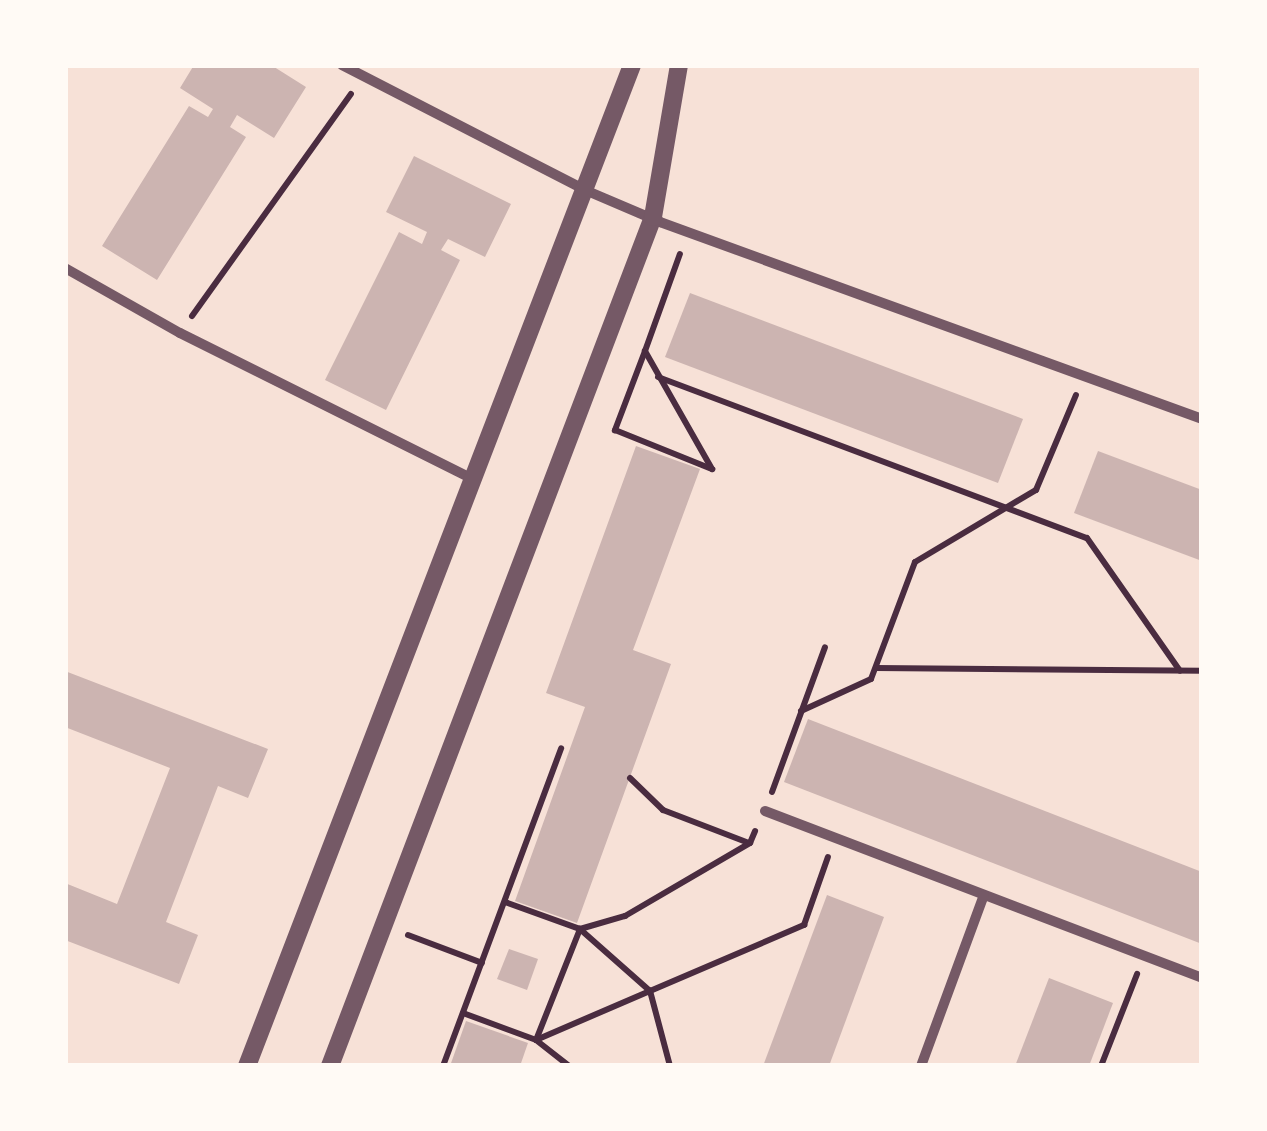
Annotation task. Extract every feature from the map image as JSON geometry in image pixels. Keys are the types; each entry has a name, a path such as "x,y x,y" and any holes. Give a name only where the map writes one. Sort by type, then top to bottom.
{"street":[{"path":"342,65 585,190 688,232 1202,419"},
{"path":"247,1066 632,65"},
{"path":"330,1066 653,217 678,65"},
{"path":"65,268 180,333 473,479"},
{"path":"764,811 1202,978"},
{"path":"921,1066 984,895"}],"path":[{"path":"180,333 362,78"},
{"path":"645,351 712,469 615,430 688,232"},
{"path":"801,710 871,679 915,562 1036,490 1084,376"},
{"path":"658,377 1086,538 1180,671"},
{"path":"580,928 625,916 750,843 825,647"},
{"path":"876,668 1202,671"},
{"path":"443,1066 562,748"},
{"path":"630,778 663,810 750,843"},
{"path":"536,1040 804,925 835,838"},
{"path":"505,902 580,928 650,991 670,1066"},
{"path":"384,926 482,964"},
{"path":"536,1040 580,928"},
{"path":"1102,1066 1144,956"},
{"path":"463,1013 536,1040 569,1066"}],"building":[{"path":"194,65 271,65 306,87 274,138 237,115 230,127 246,137 157,280 102,246 189,106 208,117 213,109 180,88"},
{"path":"414,156 511,204 485,257 448,239 441,250 460,260 386,410 325,380 399,232 422,244 427,232 386,212"},
{"path":"690,293 1023,419 998,483 665,357"},
{"path":"636,446 700,469 633,650 671,664 577,923 515,901 585,707 546,693"},
{"path":"1098,451 1202,490 1202,561 1074,513"},
{"path":"65,671 268,749 248,798 218,786 166,922 198,935 179,984 65,940 65,883 117,904 170,768 65,727"},
{"path":"808,719 1202,872 1202,944 784,782"},
{"path":"827,895 884,917 829,1066 763,1066"},
{"path":"509,949 538,959 527,990 497,979"},
{"path":"1049,978 1113,1003 1089,1066 1015,1066"},
{"path":"466,1021 528,1043 520,1066 450,1066"}]}
